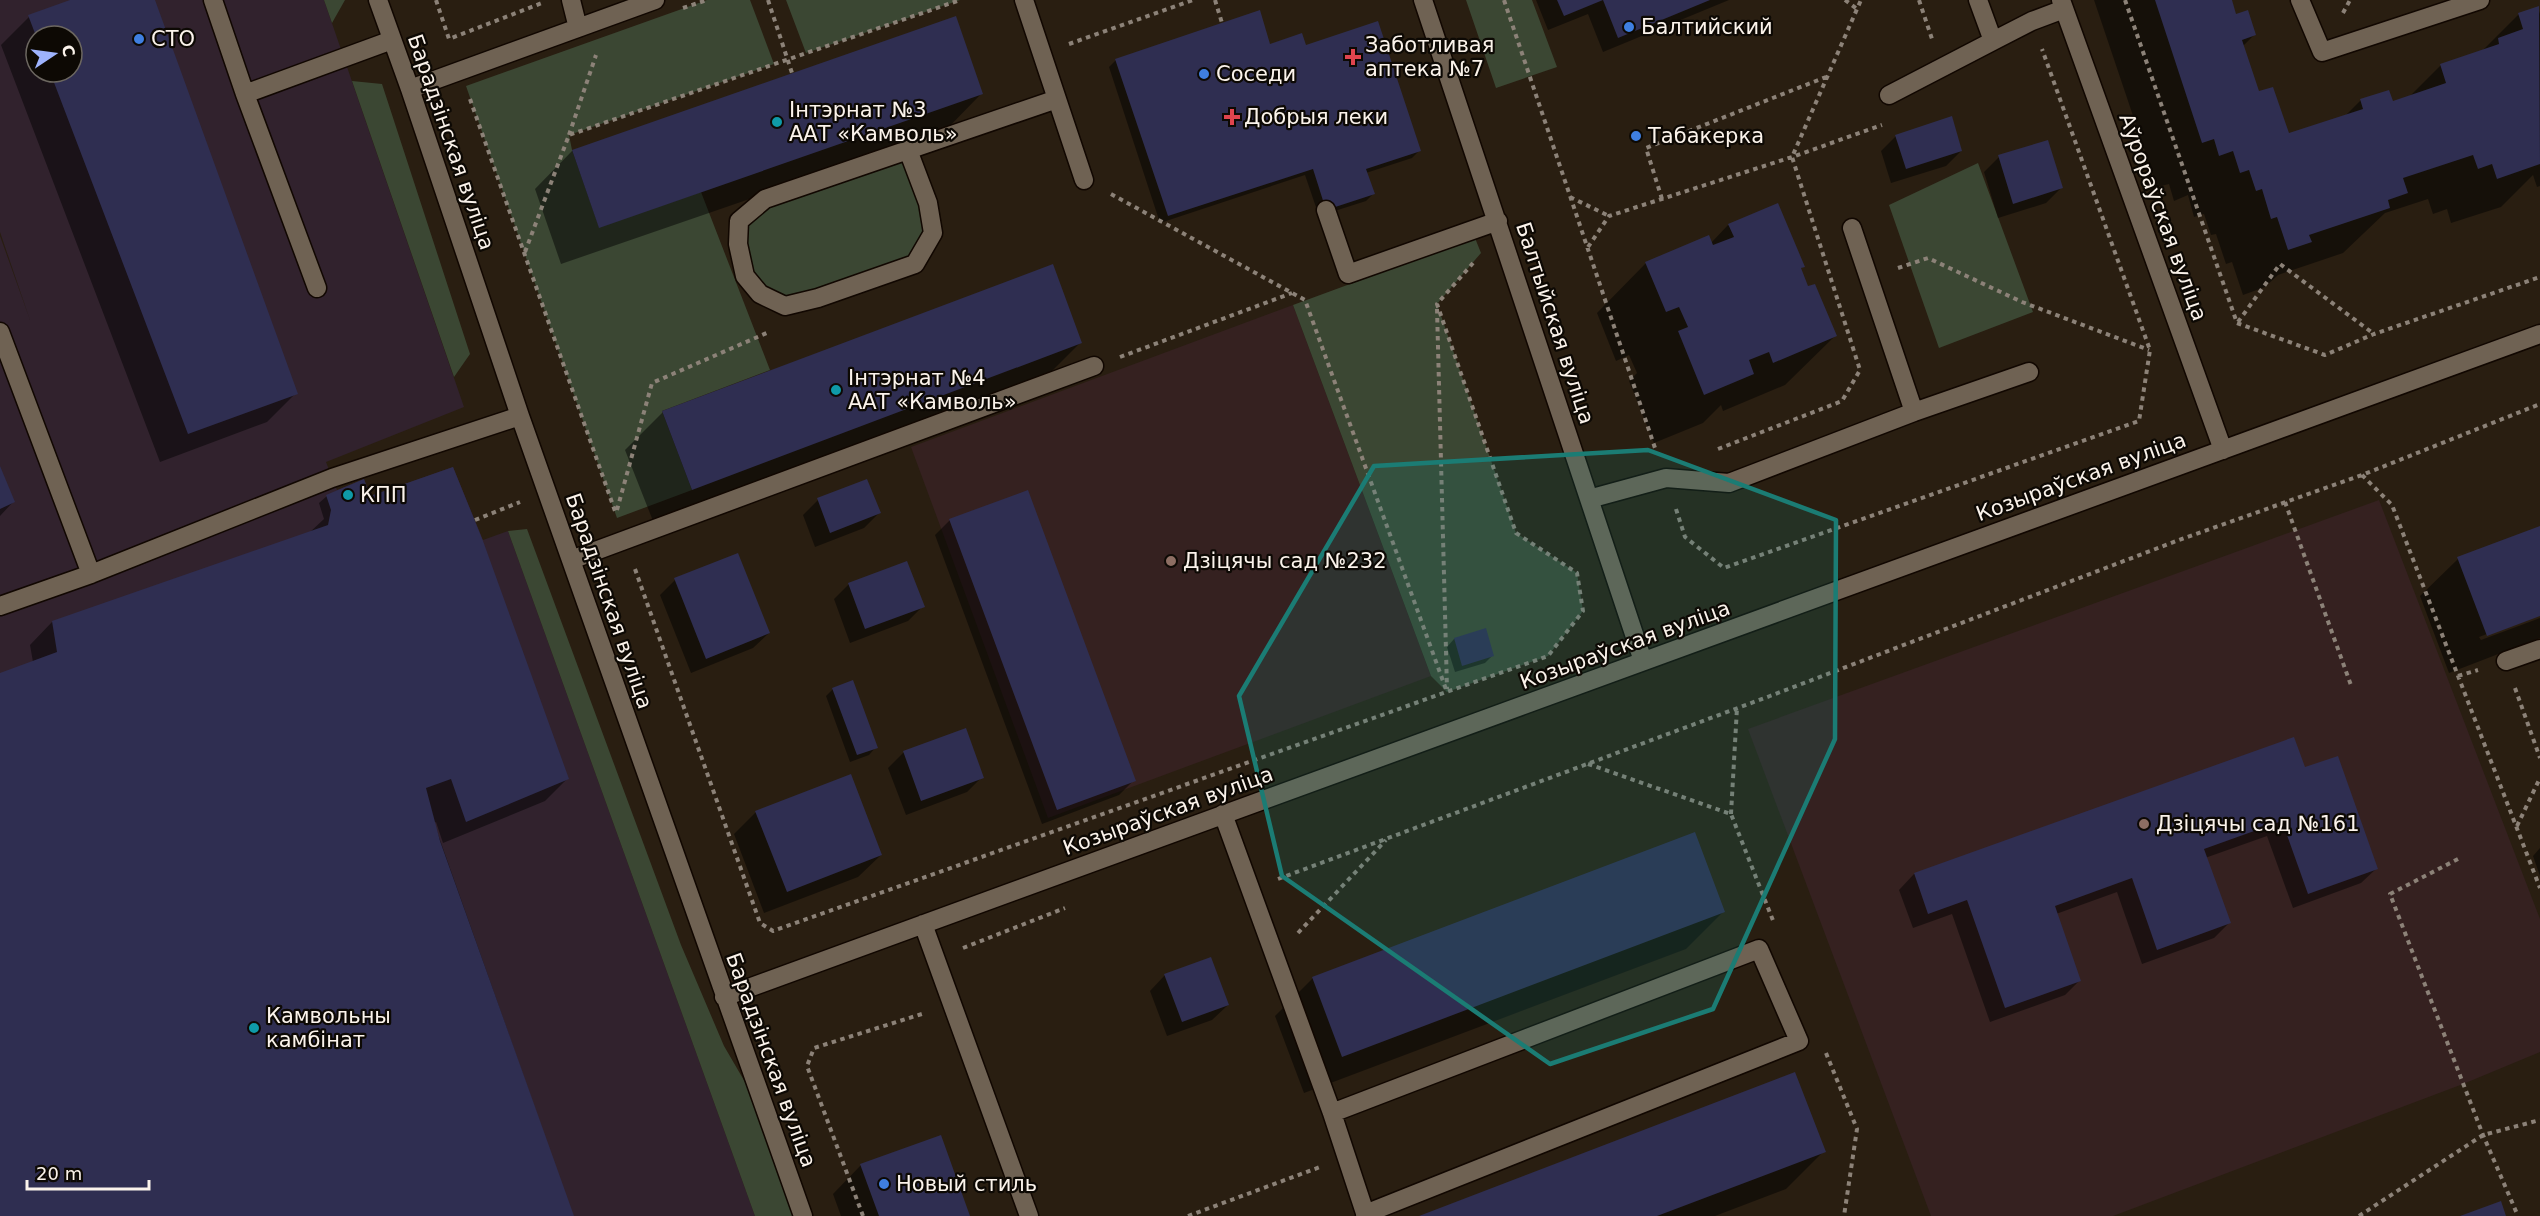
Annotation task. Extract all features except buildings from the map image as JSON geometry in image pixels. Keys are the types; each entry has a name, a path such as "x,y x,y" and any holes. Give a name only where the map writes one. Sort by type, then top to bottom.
{"street":[{"path":"213,0 245,94 317,288"},
{"name":"Барадзінская вуліца","path":"378,0 520,416 803,1216"},
{"path":"571,0 578,28"},
{"path":"410,89 655,0"},
{"path":"1024,0 1084,180"},
{"name":"Балтыйская вуліца","path":"1423,0 1643,661"},
{"path":"1978,0 1993,40"},
{"path":"2300,0 2322,52 2480,0"},
{"path":"1890,96 2062,4"},
{"name":"Аўрораўская вуліца","path":"2062,4 2223,450"},
{"path":"245,94 392,40"},
{"path":"908,150 928,203 933,233 915,264 818,298 784,306 760,294 745,276 738,244 739,221 765,200 908,150 1057,99"},
{"path":"1326,210 1348,274 1498,220"},
{"path":"1852,228 1914,412"},
{"path":"0,332 91,574"},
{"name":"Козыраўская вуліца","path":"724,996 2540,334"},
{"path":"571,560 1094,366"},
{"path":"1589,499 1666,478 1729,483 1914,412 2030,372"},
{"path":"0,606 91,574 332,478 520,416"},
{"path":"2506,661 2540,649"},
{"path":"1223,814 1332,1113 1365,1215 1800,1041 1759,949 1332,1113"},
{"path":"922,924 1029,1216"}],"path":[{"path":"436,0 449,39 551,0"},
{"path":"768,0 792,73"},
{"path":"569,135 960,0"},
{"path":"1064,33 1068,44 1193,0"},
{"path":"1215,0 1222,23"},
{"path":"1504,0 1685,537 1724,568 2139,421 2150,350 2032,21"},
{"path":"1845,0 1857,9"},
{"path":"1709,449 1720,450 1842,401 1860,370 1792,157 1861,0"},
{"path":"1919,0 1942,68"},
{"path":"2125,0 2237,323"},
{"path":"524,253 569,135 602,37 596,22"},
{"path":"1662,199 1646,148 1827,77"},
{"path":"1587,248 1609,216 1792,157 1893,121 1890,96"},
{"path":"1084,180 1305,300 1448,692"},
{"path":"1570,197 1609,216"},
{"path":"1448,692 1437,304 1481,253 1472,230"},
{"path":"1834,290 1928,258 2022,302 2150,350"},
{"path":"2237,323 2280,264 2374,334"},
{"path":"2237,323 2325,355 2374,334 2540,277"},
{"path":"1094,366 1292,293"},
{"path":"773,931 1548,656 1583,611 1577,573 1516,533 1437,304"},
{"path":"615,513 652,383 777,328 784,306"},
{"path":"1252,889 2179,540 2362,475 2540,404"},
{"path":"1655,448 1666,448"},
{"path":"2362,475 2392,505 2540,888"},
{"path":"2285,502 2352,688"},
{"path":"475,520 500,509"},
{"path":"2506,661 2540,758"},
{"path":"1731,814 1737,708"},
{"path":"2517,827 2540,778"},
{"path":"1275,957 1388,838"},
{"path":"2458,859 2390,894 2483,1135 2518,1216"},
{"path":"863,1216 807,1066 814,1048 951,1005"},
{"path":"2359,1216 2483,1135 2540,1120"},
{"path":"1188,1216 1346,1158"}],"highlighted area":[{"path":"1648,450 1836,520 1835,739 1713,1009 1550,1064 1282,876 1239,696 1374,466"}],"shaded area":[{"path":"0,0 324,0 464,407 326,462 337,490 364,479 371,496 453,467 483,540 508,531 755,1216 0,1216 0,236 30,320 0,232"},
{"name":"Дзіцячы сад №232","path":"1293,305 1431,676 1048,818 911,447"},
{"name":"Дзіцячы сад №161","path":"2379,500 2540,919 2540,1052 2463,1084 2113,1216 1931,1216 1748,729"}],"green space":[{"path":"324,0 345,0 332,23"},
{"path":"707,0 750,0 774,64 569,135 599,227 701,192 770,370 662,411 692,490 617,518 466,86"},
{"path":"786,0 960,0 806,53"},
{"path":"1466,0 1532,0 1557,67 1496,88"},
{"path":"352,81 382,84 470,354 454,377"},
{"path":"903,161 919,205 924,231 909,256 815,289 786,296 766,287 753,271 747,243 748,225 769,208"},
{"path":"1978,163 2033,312 1939,348 1889,205"},
{"path":"1475,238 1481,253 1437,304 1516,533 1577,573 1583,611 1548,656 1447,692 1431,676 1293,305"},
{"path":"527,529 681,945 724,1046 763,1113 799,1216 755,1216 508,531"}],"place":[{"name":"Балтийский","path":"1629,27"},
{"name":"СТО","path":"139,39"},
{"name":"Заботливая аптека №7","path":"1353,57"},
{"name":"Соседи","path":"1204,74"},
{"name":"Добрыя леки","path":"1232,117"},
{"name":"Інтэрнат №3 ААТ «Камволь»","path":"777,122"},
{"name":"Табакерка","path":"1636,136"},
{"name":"Інтэрнат №4 ААТ «Камволь»","path":"836,390"},
{"name":"КПП","path":"348,495"},
{"name":"Дзіцячы сад №232","path":"1171,561"},
{"name":"Дзіцячы сад №161","path":"2144,824"},
{"name":"Камвольны камбінат","path":"254,1028"},
{"name":"Новый стиль","path":"884,1184"}]}
